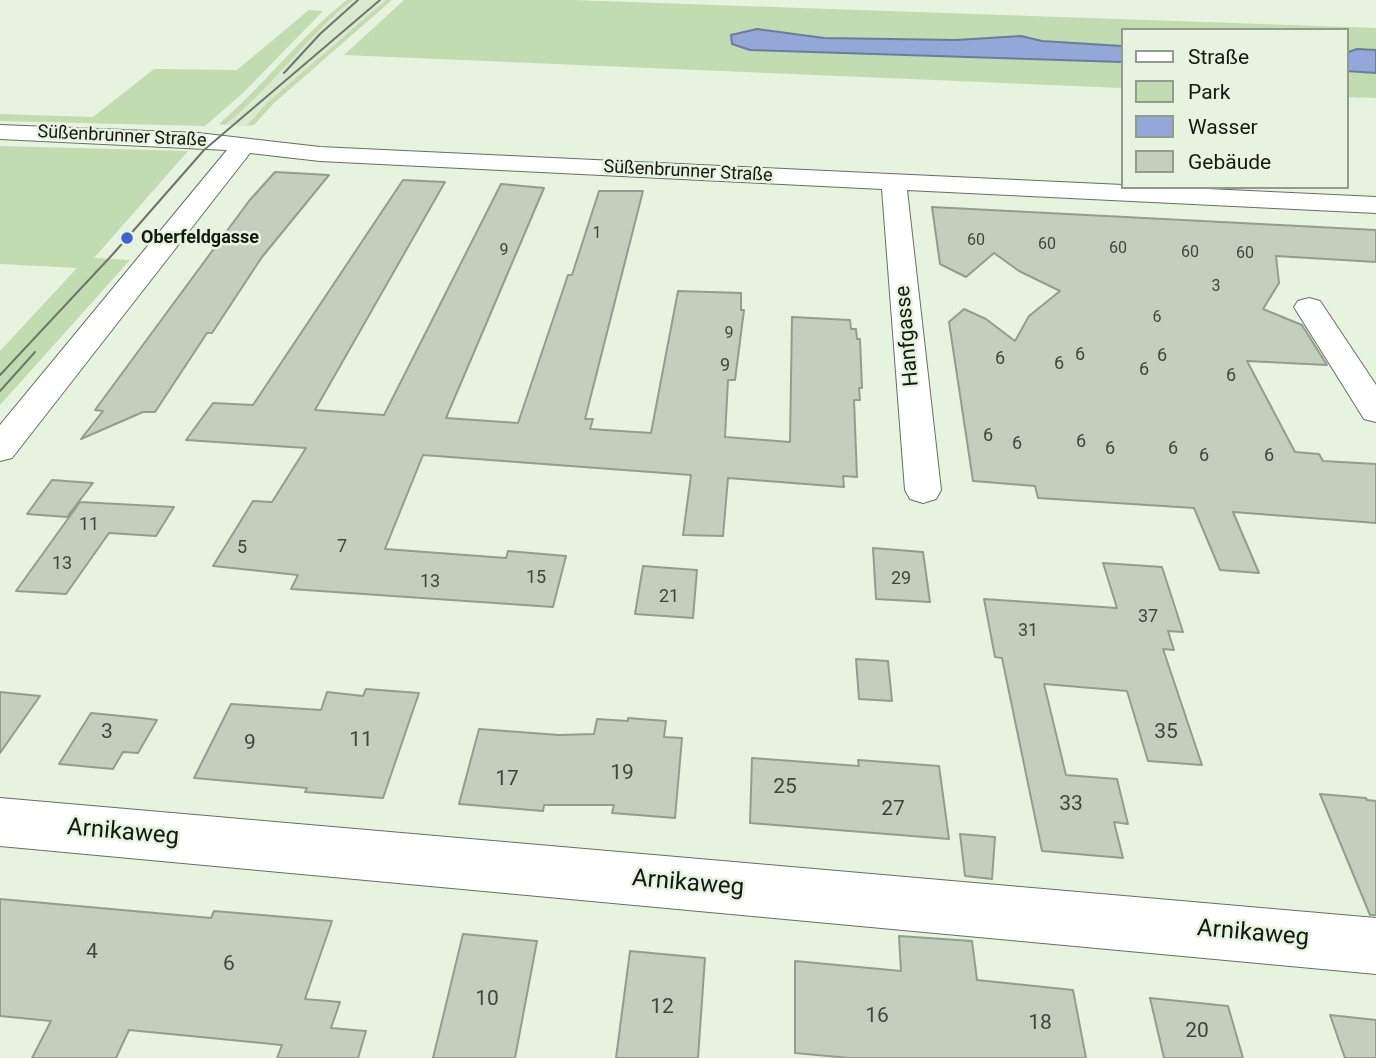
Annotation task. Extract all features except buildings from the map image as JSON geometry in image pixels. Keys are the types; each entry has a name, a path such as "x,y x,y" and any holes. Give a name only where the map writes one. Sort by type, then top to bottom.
{"street":[{"name":"Süßenbrunner Straße","path":"0,132 176,138 320,154 1376,205"},
{"path":"0,449 243,146"},
{"name":"Hanfgasse","path":"894,182 923,490"},
{"path":"1309,307 1376,411"},
{"name":"Arnikaweg","path":"0,822 1376,946"}],"shaded area":[{"path":"353,0 386,0 269,101 246,126 225,125 252,102 305,42"}],"green space":[{"path":"347,0 353,0 319,30 242,111 225,125 219,124 330,14"},
{"path":"386,0 392,0 274,103 254,125 246,126 269,101"},
{"path":"404,0 572,0 1376,28 1376,50 1357,49 1348,52 1348,28 1120,28 1120,46 1042,41 1021,36 956,40 824,38 757,30 732,44 750,50 1120,62 1120,88 344,55"},
{"path":"309,10 323,11 243,93 205,126 0,121 0,114 93,117 154,69 237,70"},
{"path":"1348,71 1376,73 1376,98 1348,97"},
{"path":"0,146 188,151 94,258 130,260 0,405 0,351 77,268 0,264"}],"water":[{"path":"757,29 824,38 956,40 1021,36 1042,41 1120,46 1120,62 750,50 732,44 731,35"},
{"path":"1357,49 1376,50 1376,73 1348,71 1348,52"}],"tram line":[{"path":"284,73 320,34 358,0"},
{"path":"0,375 113,254 204,150 380,0"},
{"path":"0,391 35,352"}],"place":[{"name":"Oberfeldgasse","path":"127,238"}]}
